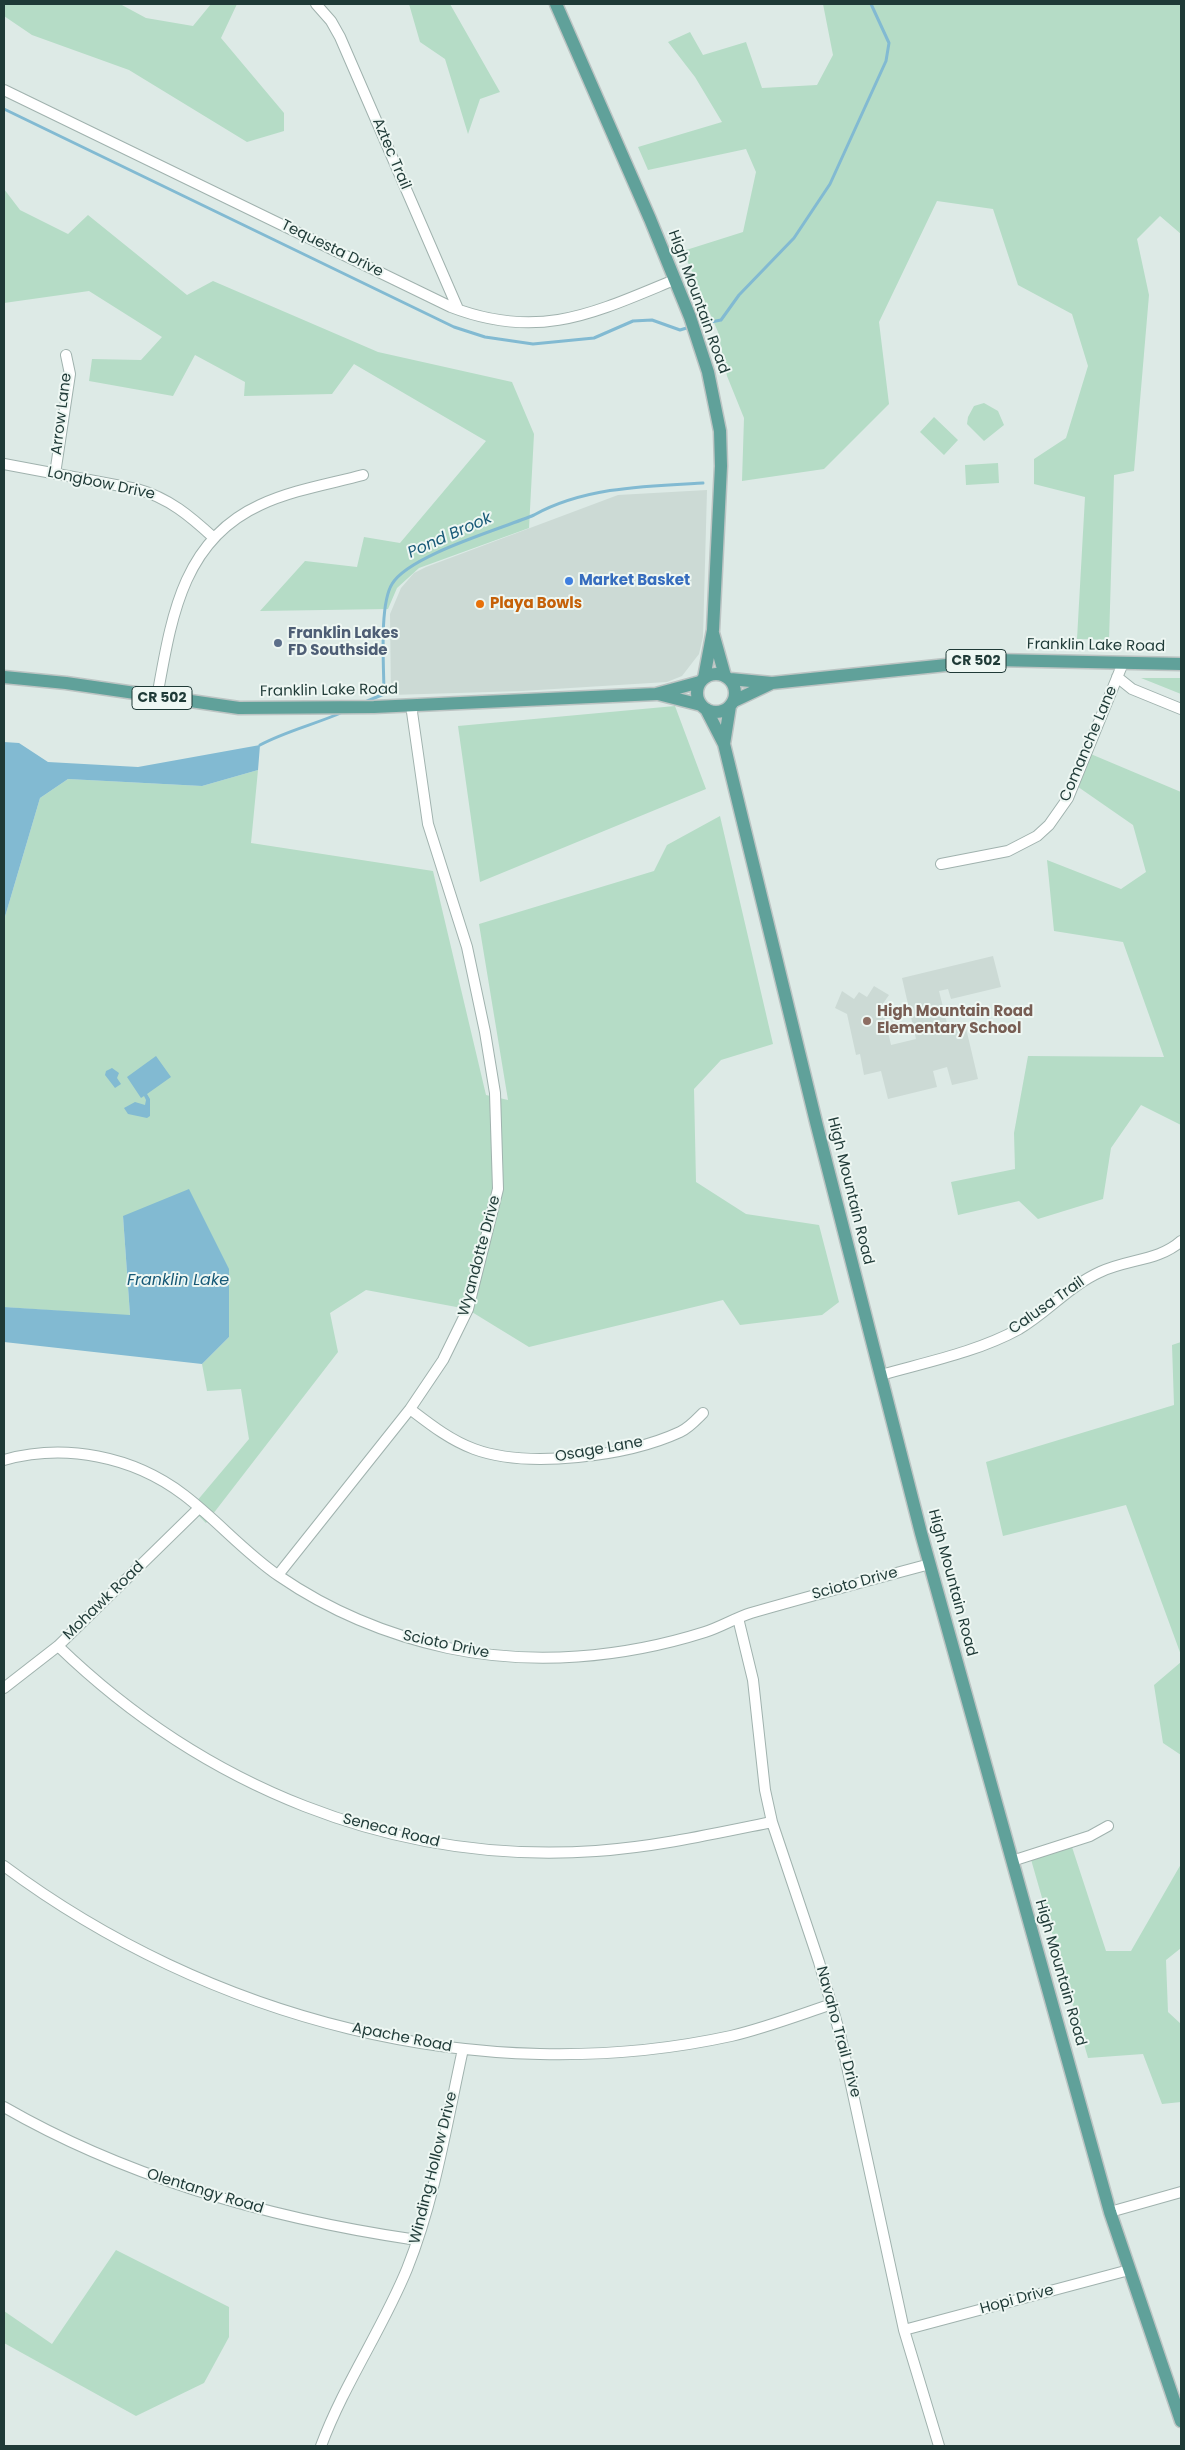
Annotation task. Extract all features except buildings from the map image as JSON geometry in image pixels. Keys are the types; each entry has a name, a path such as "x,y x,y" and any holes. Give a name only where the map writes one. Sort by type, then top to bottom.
{"main road":[{"name":"High Mountain Road","path":"556,4 650,219 690,317 710,380 721,448 712,630 702,680"},
{"name":"High Mountain Road","path":"712,630 727,677"},
{"name":"Franklin Lake Road","path":"727,677 772,683 987,660 1181,664"},
{"name":"CR 502","path":"702,680 716,674 727,677"},
{"path":"727,677 735,688 732,703"},
{"name":"Franklin Lake Road","path":"4,678 66,683 240,708 374,707 656,694 702,680"},
{"path":"702,680 697,694 704,707"},
{"name":"Franklin Lake Road","path":"732,703 772,683"},
{"name":"Franklin Lake Road","path":"656,694 704,707"},
{"name":"High Mountain Road","path":"724,744 732,703"},
{"name":"CR 502","path":"704,707 719,712 732,703"},
{"name":"High Mountain Road","path":"704,707 724,744 816,1122 881,1376 930,1564 1012,1861 1110,2212 1180,2413"}],"street":[{"name":"Aztec Trail","path":"316,4 340,37 458,310"},
{"name":"Tequesta Drive","path":"4,90 458,310 500,320 553,322 597,312 674,280"},
{"name":"Arrow Lane","path":"55,474 70,374 66,355"},
{"name":"Longbow Drive","path":"4,464 154,494 183,510 214,538"},
{"path":"157,697 170,624 177,602 198,559 214,538 238,518 260,505 281,497 363,475"},
{"name":"Comanche Lane","path":"941,864 1008,851 1037,836 1050,824 1068,798 1122,663"},
{"path":"1117,678 1132,689 1181,708"},
{"name":"Wyandotte Drive","path":"278,1575 410,1409 443,1360 468,1308 498,1189 495,1093 485,1032 466,947 428,824 411,705"},
{"name":"Calusa Trail","path":"881,1376 982,1346 1003,1337 1036,1318 1086,1279 1121,1264 1161,1254 1181,1241"},
{"name":"Osage Lane","path":"410,1409 442,1434 476,1450 518,1458 546,1459 590,1455 666,1437 690,1426 704,1413"},
{"name":"Scioto Drive","path":"4,1460 39,1453 60,1452 104,1458 140,1469 160,1479 199,1508 252,1556 278,1575 327,1605 386,1631 449,1648 514,1657 579,1657 612,1653 707,1632 738,1618 930,1564"},
{"name":"Mohawk Road","path":"4,1688 58,1646 199,1508"},
{"name":"Navaho Trail Drive","path":"738,1618 752,1680 765,1790 772,1822 832,2004 852,2082 904,2330 939,2446"},
{"name":"Seneca Road","path":"58,1646 131,1710 199,1756 231,1774 297,1804 378,1830 432,1842 486,1849 559,1852 613,1850 668,1843 772,1822"},
{"path":"1012,1861 1090,1836 1108,1826"},
{"name":"Apache Road","path":"4,1866 61,1906 150,1957 218,1987 334,2024 378,2035 463,2049 556,2054 645,2049 733,2036 832,2004"},
{"name":"Winding Hollow Drive","path":"321,2446 341,2396 391,2305 418,2240 440,2154 463,2049"},
{"name":"Olentangy Road","path":"4,2107 66,2140 112,2160 204,2193 276,2214 331,2226 418,2240"},
{"path":"1110,2212 1181,2192"},
{"name":"Hopi Drive","path":"904,2330 1130,2270"}],"shaded area":[{"path":"707,490 703,637 699,654 682,676 667,682 522,691 391,695 390,614 401,588 414,573 618,495"},
{"name":"High Mountain Road Elementary School","path":"993,956 1001,987 951,999 948,989 939,991 949,1031 966,1028 978,1079 952,1085 947,1067 933,1071 937,1087 888,1099 881,1071 864,1075 860,1054 856,1055 847,1014 835,1008 842,991 854,999 859,992 867,997 874,986 889,995 882,1005 891,1045 916,1039 902,978"}],"green space":[{"path":"4,4 120,4 146,18 193,26 211,4 237,4 221,38 284,113 284,131 247,142 129,70 32,35 4,16"},
{"path":"409,4 450,4 500,92 480,99 468,134 445,59 420,42"},
{"path":"823,4 1181,4 1181,234 1160,216 1137,239 1149,295 1134,471 1114,475 1109,640 1077,639 1085,497 1034,484 1034,459 1066,438 1088,366 1072,314 1018,285 993,209 937,201 879,322 889,404 824,469 742,481 744,418 727,376 718,332 683,251 743,232 756,172 746,149 648,170 638,147 722,122 695,77 668,42 690,32 703,55 746,42 762,88 817,85 833,55"},
{"path":"4,189 20,210 68,234 88,215 187,295 213,281 378,352 512,382 534,434 529,528 419,568 397,588 388,609 260,611 305,561 357,567 364,537 400,543 486,441 354,364 332,394 244,396 245,382 195,355 173,396 89,381 92,359 141,360 162,337 89,291 4,303"},
{"path":"984,403 998,411 1004,425 984,441 967,424 968,417 974,406"},
{"path":"934,417 958,440 944,455 920,432"},
{"path":"998,463 999,483 966,485 965,465"},
{"path":"1141,678 1181,678 1181,694"},
{"path":"675,706 706,789 480,882 458,726"},
{"path":"1086,752 1181,792 1181,1125 1141,1105 1111,1148 1103,1199 1038,1219 1019,1201 958,1215 951,1182 1015,1169 1014,1133 1028,1056 1164,1057 1123,942 1054,931 1047,860 1121,889 1146,872 1133,825 1071,782"},
{"path":"258,770 251,843 433,871 486,1095 508,1100 479,924 654,871 667,845 720,816 773,1044 721,1060 694,1089 696,1182 746,1214 819,1225 839,1302 822,1315 740,1325 723,1300 529,1347 467,1309 366,1290 330,1313 338,1352 206,1523 191,1508 249,1439 241,1389 207,1391 202,1364 229,1337 123,1216 130,1316 4,1307 4,920 40,798 68,779 202,786"},
{"path":"1181,1342 1181,1655 1126,1505 1003,1536 986,1462 1174,1405 1172,1345"},
{"path":"1181,1662 1181,1755 1163,1743 1154,1685"},
{"path":"1071,1844 1106,1951 1131,1951 1181,1864 1181,1948 1166,1960 1168,2012 1181,2024 1181,2102 1162,2104 1143,2054 1088,2058 1030,1856"},
{"path":"116,2250 229,2307 229,2337 204,2383 136,2416 4,2343 4,2311 52,2344"}],"water":[{"path":"4,742 19,743 48,762 138,767 260,745 258,770 202,786 68,779 40,798 4,920"},
{"path":"156,1056 171,1077 147,1094 150,1099 150,1116 147,1118 128,1114 124,1108 135,1102 145,1105 146,1100 144,1096 141,1098 127,1077"},
{"path":"112,1068 119,1073 117,1078 121,1084 115,1088 105,1075 106,1071"},
{"name":"Franklin Lake","path":"189,1189 229,1269 229,1337 202,1364 4,1342 4,1307 130,1315 123,1216"}],"waterway":[{"path":"696,325 721,320 739,295 794,238 830,184 886,61 889,43 871,4"},
{"path":"4,109 454,327 485,337 533,344 594,338 633,321 652,320 680,330 690,327"},
{"name":"Pond Brook","path":"365,702 384,694 383,637 385,606 388,594 392,584 402,573 417,563 457,544 554,506 595,493 638,487 703,483"},
{"name":"Pond Brook","path":"260,745 343,712"}],"place":[{"name":"Market Basket","path":"569,581"},
{"name":"Playa Bowls","path":"480,604"},
{"name":"Franklin Lakes FD Southside","path":"278,643"},
{"name":"High Mountain Road Elementary School","path":"867,1021"}]}
